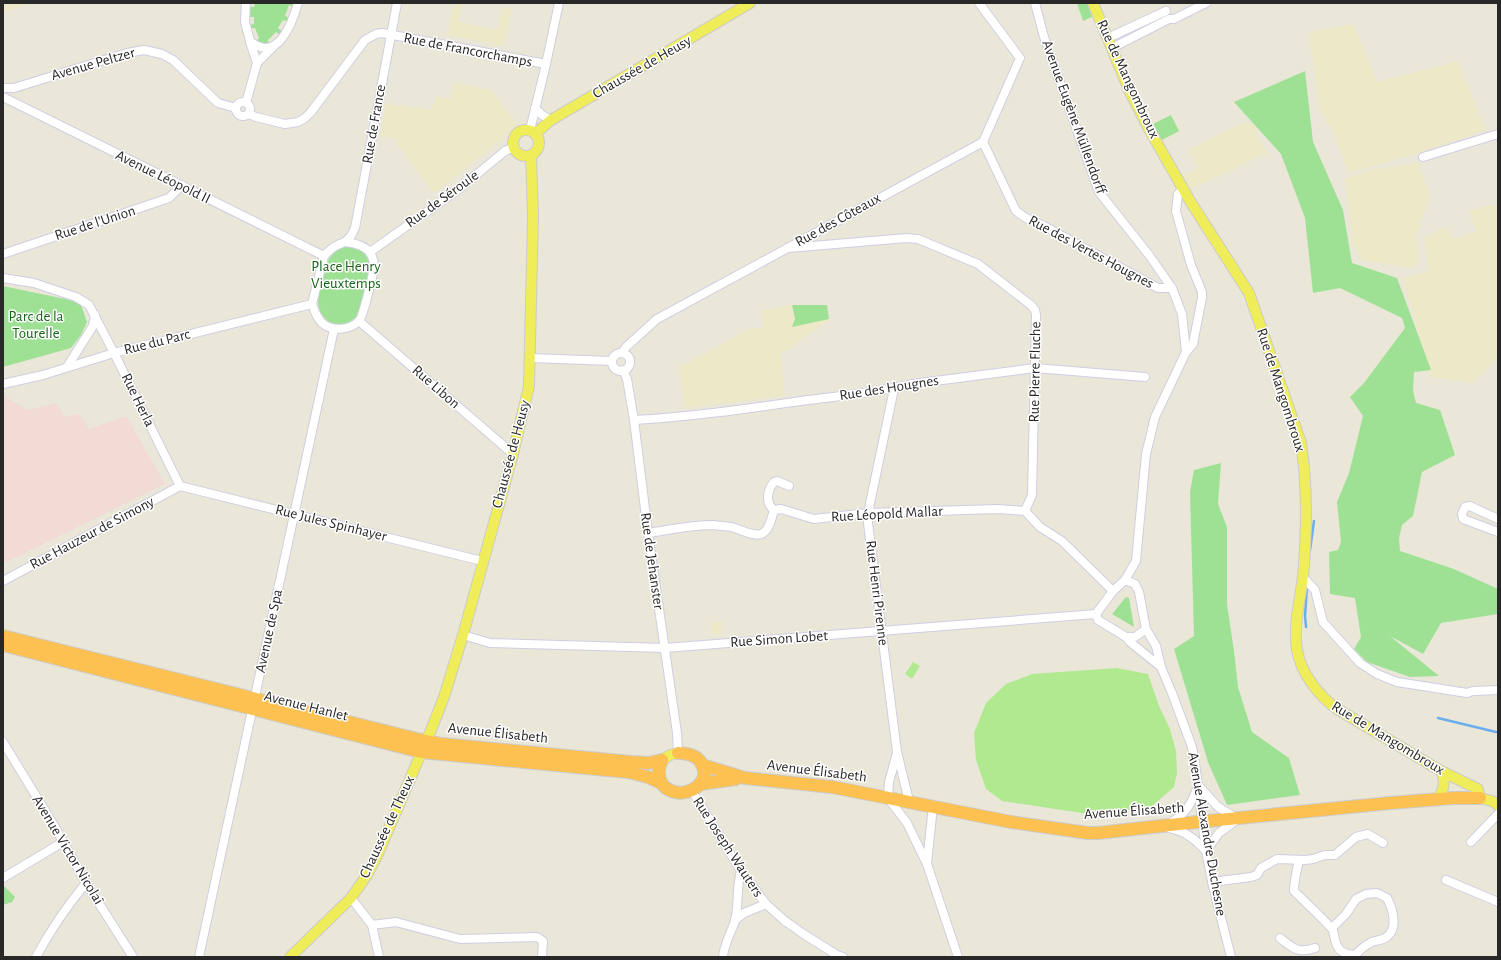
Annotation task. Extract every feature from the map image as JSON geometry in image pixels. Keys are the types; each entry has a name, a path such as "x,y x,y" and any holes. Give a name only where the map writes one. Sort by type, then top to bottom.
{"highway":[{"name":"Avenue Hanlet","path":"3,636 253,704"},
{"name":"Avenue Hanlet","path":"3,645 253,704 423,747 628,772 648,777 662,783"},
{"name":"Avenue Élisabeth","path":"423,747 441,744 631,762 649,763 662,760"},
{"path":"662,760 659,776 662,783 672,791 679,793 696,788 704,774 702,765 698,759 691,755 678,753"},
{"name":"Avenue Élisabeth","path":"702,765 745,778 832,787 1012,822 1088,833 1163,827 1352,806 1438,799 1480,798"},
{"name":"Avenue Élisabeth","path":"696,788 726,780 745,778"}],"main road":[{"name":"Chaussée de Heusy","path":"532,132 750,3"},
{"name":"Rue de Mangombroux","path":"1093,3 1129,90 1149,130 1183,188 1249,293 1301,443 1307,494 1302,577 1296,633 1297,650 1301,664 1315,688 1325,700 1337,709 1441,771 1478,789 1480,798 1492,801 1498,805"},
{"path":"523,130 532,132 539,140 537,150 531,155 520,154 514,147 513,143 516,135 523,130"},
{"name":"Chaussée de Heusy","path":"423,747 444,697 463,635 482,561 513,454 529,386 532,217 531,155"},
{"name":"Chaussée de Theux","path":"290,957 351,898 367,875 378,854 423,747"},
{"path":"662,760 670,755 678,753"},
{"path":"1438,799 1445,783 1441,771"}],"street":[{"path":"246,3 245,22 257,63"},
{"path":"246,103 257,63 282,38 289,26 298,3"},
{"name":"Rue de France","path":"345,242 351,236 355,228 397,3"},
{"path":"532,132 559,3"},
{"path":"979,3 1020,58 983,142"},
{"name":"Avenue Eugène Müllendorff","path":"1034,3 1044,37 1099,192 1172,288 1182,314 1186,352"},
{"path":"1168,11 1174,19 1206,3"},
{"path":"1108,38 1168,11"},
{"path":"1112,48 1168,11"},
{"name":"Rue de Francorchamps","path":"249,114 285,124 298,122 311,112 365,40 376,34 382,33 546,64"},
{"path":"250,41 260,48 273,47"},
{"name":"Avenue Peltzer","path":"3,88 14,88 127,53 144,50 162,54 173,60 218,103 236,108"},
{"name":"Avenue Léopold II","path":"3,97 324,256"},
{"path":"239,103 246,103 250,108 249,114 240,116 236,113 236,108 239,103"},
{"path":"536,108 542,115 552,120"},
{"path":"1423,157 1498,134"},
{"name":"Rue des Vertes Hougnes","path":"983,142 1016,211 1026,218 1044,226 1158,288 1172,288"},
{"name":"Rue des Côteaux","path":"624,350 657,319 983,142"},
{"name":"Rue de Séroule","path":"370,252 459,189 505,152 514,147"},
{"name":"Rue de l'Union","path":"3,254 170,198 182,185"},
{"path":"1096,614 1113,591 1125,580 1136,561 1146,454 1155,417 1186,352 1193,344 1202,292 1191,265 1176,211 1178,194 1183,188"},
{"name":"Rue Pierre Fluche","path":"786,248 907,238 918,239 972,261 1001,282 1035,310 1032,495 1025,511"},
{"path":"345,242 365,247 370,252 374,268 363,312 359,321 348,327 334,329 322,323 316,315 312,304 324,256 329,249 345,242"},
{"name":"Rue Herla","path":"3,278 34,283 76,297 88,305 95,315 180,486"},
{"name":"Rue du Parc","path":"3,384 43,375 114,353 312,304"},
{"path":"67,367 93,326 95,315"},
{"name":"Rue Libon","path":"359,321 513,454"},
{"name":"Avenue de Spa","path":"199,957 334,329"},
{"path":"612,361 616,355 624,350"},
{"name":"Rue de Jehanster","path":"624,350 629,363 627,368 623,370 627,379 634,420 648,533 677,733 678,753"},
{"path":"530,358 612,361"},
{"path":"612,361 612,364 616,369 623,370"},
{"name":"Rue des Hougnes","path":"634,420 748,408 1035,368 1145,377"},
{"name":"Rue Henri Pirenne","path":"894,388 868,513 897,752 909,801"},
{"path":"648,533 712,525 730,527 750,533 761,534 764,533 769,526 774,510 768,504 767,499 771,485 777,481 789,486"},
{"name":"Rue Jules Spinhayer","path":"180,486 482,561"},
{"name":"Rue Hauzeur de Simony","path":"3,581 180,486"},
{"path":"1498,519 1470,506 1465,507 1462,514 1463,519 1498,532"},
{"name":"Rue Léopold Mallar","path":"774,510 782,508 814,519 868,513 998,509 1025,511"},
{"path":"1025,511 1040,527 1062,541 1113,591"},
{"path":"1302,577 1315,590 1323,622 1360,663 1377,674 1397,682 1467,694 1473,691 1498,690"},
{"name":"Avenue Alexandre Duchesne","path":"1125,580 1134,584 1139,592 1146,629 1156,646 1161,667 1192,747 1206,851 1231,957"},
{"name":"Avenue Alexandre Duchesne","path":"1096,614 1098,620 1126,637 1161,667"},
{"name":"Rue Simon Lobet","path":"463,635 490,643 665,648 1096,614"},
{"path":"1126,637 1135,637 1146,629"},
{"name":"Avenue Victor Nicolaï","path":"3,742 86,883 133,957"},
{"name":"Rue Henri Pirenne","path":"888,798 889,782 897,752"},
{"path":"1198,785 1218,807 1238,818 1219,833 1206,851 1188,834 1179,830 1163,827 1179,818 1187,810 1192,802 1198,785"},
{"name":"Rue Joseph Wauters","path":"696,788 741,871 766,904 805,936 836,955 843,957"},
{"path":"888,798 906,823 927,864 958,957"},
{"path":"927,864 933,806"},
{"path":"1471,842 1498,814"},
{"path":"1213,884 1246,879 1257,875 1261,868 1277,858 1300,860 1314,859 1325,855 1335,855 1356,837 1368,834 1383,842"},
{"path":"3,878 63,842"},
{"path":"1300,860 1298,871 1294,878 1294,891 1332,928 1339,950 1346,954 1354,955 1371,942 1385,938 1390,932 1394,920 1392,907 1387,898 1377,894 1366,894 1356,899 1346,914 1332,928"},
{"path":"723,957 724,950 735,920 738,881 741,871"},
{"path":"1446,880 1498,902"},
{"path":"36,957 47,937 86,883"},
{"path":"351,898 372,925 379,957"},
{"path":"735,920 744,913 766,904"},
{"path":"372,925 396,922 460,940 537,937 543,941 542,957"},
{"path":"1280,938 1293,948 1304,952 1315,948"}],"shaded area":[{"path":"3,3 34,3 3,13"},
{"path":"454,3 462,3 459,22 497,30 502,7 512,9 504,46 447,35"},
{"path":"1353,24 1377,82 1458,61 1486,130 1413,155 1348,173 1334,134 1320,111 1309,32"},
{"path":"454,83 491,90 518,126 439,190 432,192 393,138 380,136 386,103 430,110 437,96 450,99"},
{"path":"1245,122 1252,123 1268,155 1257,157 1229,172 1190,189 1183,176 1197,167 1189,149"},
{"path":"1418,163 1430,197 1416,235 1418,260 1415,269 1362,260 1353,245 1345,178 1376,169"},
{"path":"1498,204 1498,358 1473,383 1430,377 1403,278 1429,272 1424,238 1447,226 1452,239 1476,232 1469,210"},
{"path":"792,305 827,305 829,320 781,354 784,396 684,408 679,367 746,330 763,327 761,311"},
{"path":"3,395 28,410 56,403 64,417 79,414 89,429 126,416 165,484 3,564"},
{"path":"722,622 722,634 712,635 711,623"}],"green space":[{"path":"255,3 295,3 294,7 289,5 285,16 290,18 289,22 283,20 278,28 283,32 280,35 276,32 268,40 269,45 255,42 259,38 255,28 249,28 249,25 254,24 254,17 248,17 248,7 254,7"},
{"path":"1077,3 1087,3 1092,17 1083,21"},
{"path":"1305,71 1313,142 1343,210 1352,263 1397,278 1431,370 1414,372 1413,391 1416,403 1440,410 1455,455 1422,472 1413,516 1402,525 1399,538 1400,551 1454,569 1498,589 1498,614 1441,623 1423,654 1390,636 1439,676 1410,677 1367,662 1354,649 1361,637 1355,598 1330,594 1329,552 1338,550 1341,542 1337,502 1349,473 1363,416 1350,397 1364,383 1405,328 1402,318 1340,288 1313,293 1305,218 1281,154 1234,102"},
{"path":"1171,115 1179,131 1162,140 1153,124"},
{"name":"Place Henry Vieuxtemps","path":"346,246 361,250 365,254 369,262 370,270 358,314 352,320 344,324 336,324 328,321 323,316 319,309 318,300 323,275 328,261 338,250"},
{"name":"Parc de la Tourelle","path":"3,286 70,300 81,305 87,322 81,335 71,348 3,367"},
{"path":"792,305 827,305 829,319 792,327 795,319"},
{"path":"1221,463 1218,504 1227,527 1227,604 1238,687 1252,732 1289,758 1300,795 1227,805 1208,762 1174,649 1194,636 1190,492 1194,470"},
{"path":"1126,597 1129,598 1134,627 1112,614"},
{"path":"913,662 920,666 912,679 905,674"},
{"path":"1117,668 1148,674 1159,706 1170,729 1176,751 1177,773 1174,787 1152,806 1095,815 1002,801 986,789 976,760 974,733 986,703 1006,684 1032,674"},
{"path":"3,885 15,897 12,902 3,905"}],"waterway":[{"path":"1310,550 1314,521"},
{"path":"1306,627 1305,616 1307,586"},
{"path":"1438,718 1496,732"}]}
